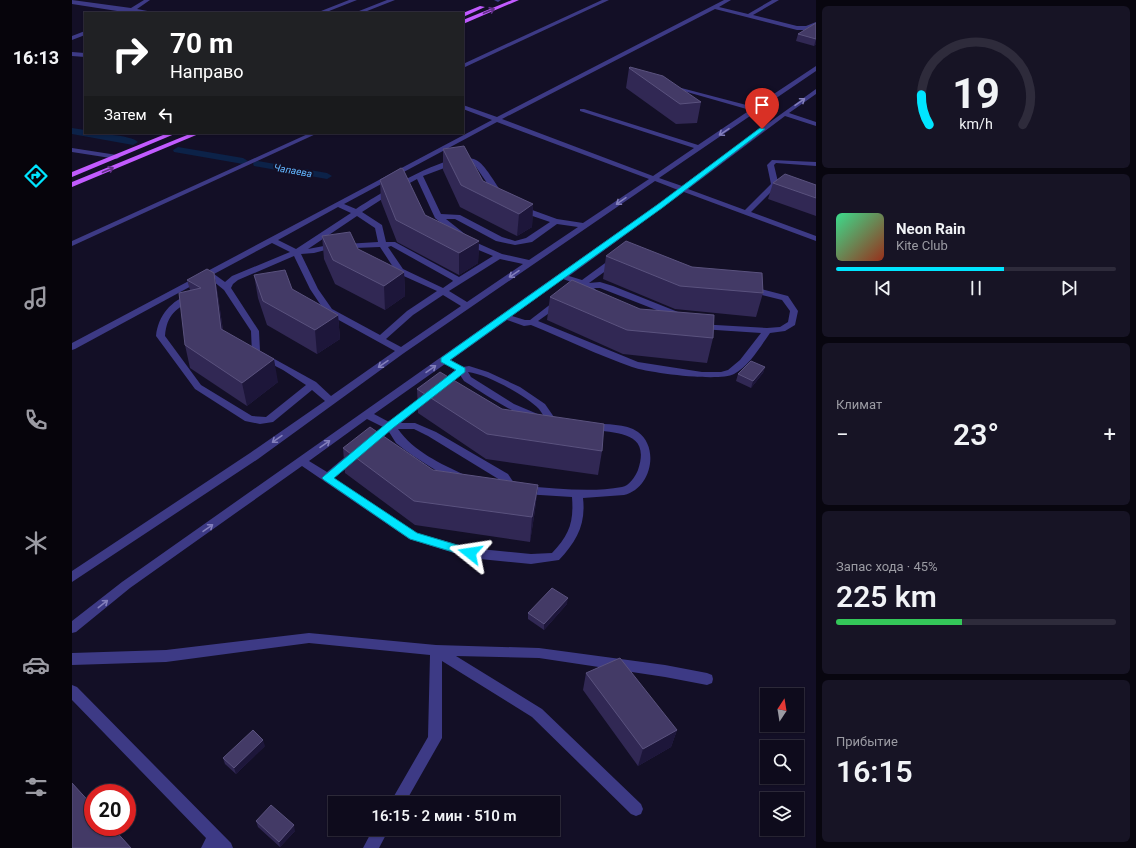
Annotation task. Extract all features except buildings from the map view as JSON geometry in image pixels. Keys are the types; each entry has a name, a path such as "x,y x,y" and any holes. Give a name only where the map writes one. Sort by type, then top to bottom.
{"main road":[{"path":"464,15 498,0"},
{"path":"464,22 513,0"},
{"path":"72,175 172,134"},
{"path":"72,185 196,134"}],"street":[{"path":"128,12 147,0"},
{"path":"322,12 354,0"},
{"path":"360,12 392,0"},
{"path":"464,66 606,0"},
{"path":"227,288 229,282 235,278 296,252 385,193 419,174 434,168 458,152 498,120 728,0"},
{"path":"750,15 776,0"},
{"path":"72,2 147,12"},
{"path":"715,7 797,28 807,28 816,24"},
{"path":"72,38 84,33"},
{"path":"72,54 84,55"},
{"path":"72,577 254,456 401,351 816,68"},
{"path":"658,82 756,110"},
{"path":"532,322 569,294 586,285 620,246 682,189 816,91"},
{"path":"464,108 816,238"},
{"path":"582,110 700,148"},
{"path":"784,114 816,124"},
{"path":"72,244 313,134"},
{"path":"72,150 117,157"},
{"path":"458,152 477,163 490,184 503,200"},
{"path":"72,347 338,204 458,152"},
{"path":"775,184 770,165 774,161 816,164"},
{"path":"419,174 438,216 472,244 499,256 530,264"},
{"path":"746,213 775,184 793,182"},
{"path":"338,204 356,212 379,227 382,244 400,271 443,291 467,306"},
{"path":"515,207 556,221 585,226"},
{"path":"438,216 457,217 499,239 515,243 529,240 556,221"},
{"path":"273,240 296,252 314,251 329,247 392,244 456,279 457,282"},
{"path":"72,628 126,585 561,276 620,246"},
{"path":"296,252 314,289 329,311 401,351"},
{"path":"380,340 410,313 499,256"},
{"path":"209,274 216,283 227,288 255,331 255,352 293,370 313,384 331,401"},
{"path":"561,276 586,285 610,288 689,323"},
{"path":"586,285 597,296 610,303"},
{"path":"671,323 689,323 767,331 782,329 792,323 794,311 785,298 765,292 739,288"},
{"path":"199,293 173,307 161,323 160,336 198,387 249,419 260,421 269,420 313,384"},
{"path":"505,316 524,323 532,322 636,365 702,375 722,375 731,372 743,362 767,331"},
{"path":"327,478 390,426 462,370 469,369 479,372 515,390 540,405 554,421 532,416 511,406 467,379 462,370 444,360"},
{"path":"366,415 390,426 414,426 432,434 504,477 513,489"},
{"path":"500,488 577,494 626,490 640,479 646,466 643,444 634,434 624,430 580,424"},
{"path":"390,426 400,440 434,464 468,480"},
{"path":"302,461 414,536 470,553 530,559 555,557 567,545 574,532 580,515 577,494"},
{"path":"72,659 166,656 309,638 436,650 539,653 665,671 707,679"},
{"path":"401,796 435,738 436,650"},
{"path":"436,650 537,713 636,809"},
{"path":"72,691 211,843 226,848"},
{"path":"370,848 378,836"}],"waterway":[{"name":"Чапаева","path":"72,131 84,133"},
{"name":"Чапаева","path":"89,134 133,142"},
{"name":"Чапаева","path":"178,150 243,161"},
{"name":"Чапаева","path":"258,164 327,176"}],"route":[{"path":"470,553 414,536 327,478 390,426 462,370 444,360 660,207 762,129"}]}
